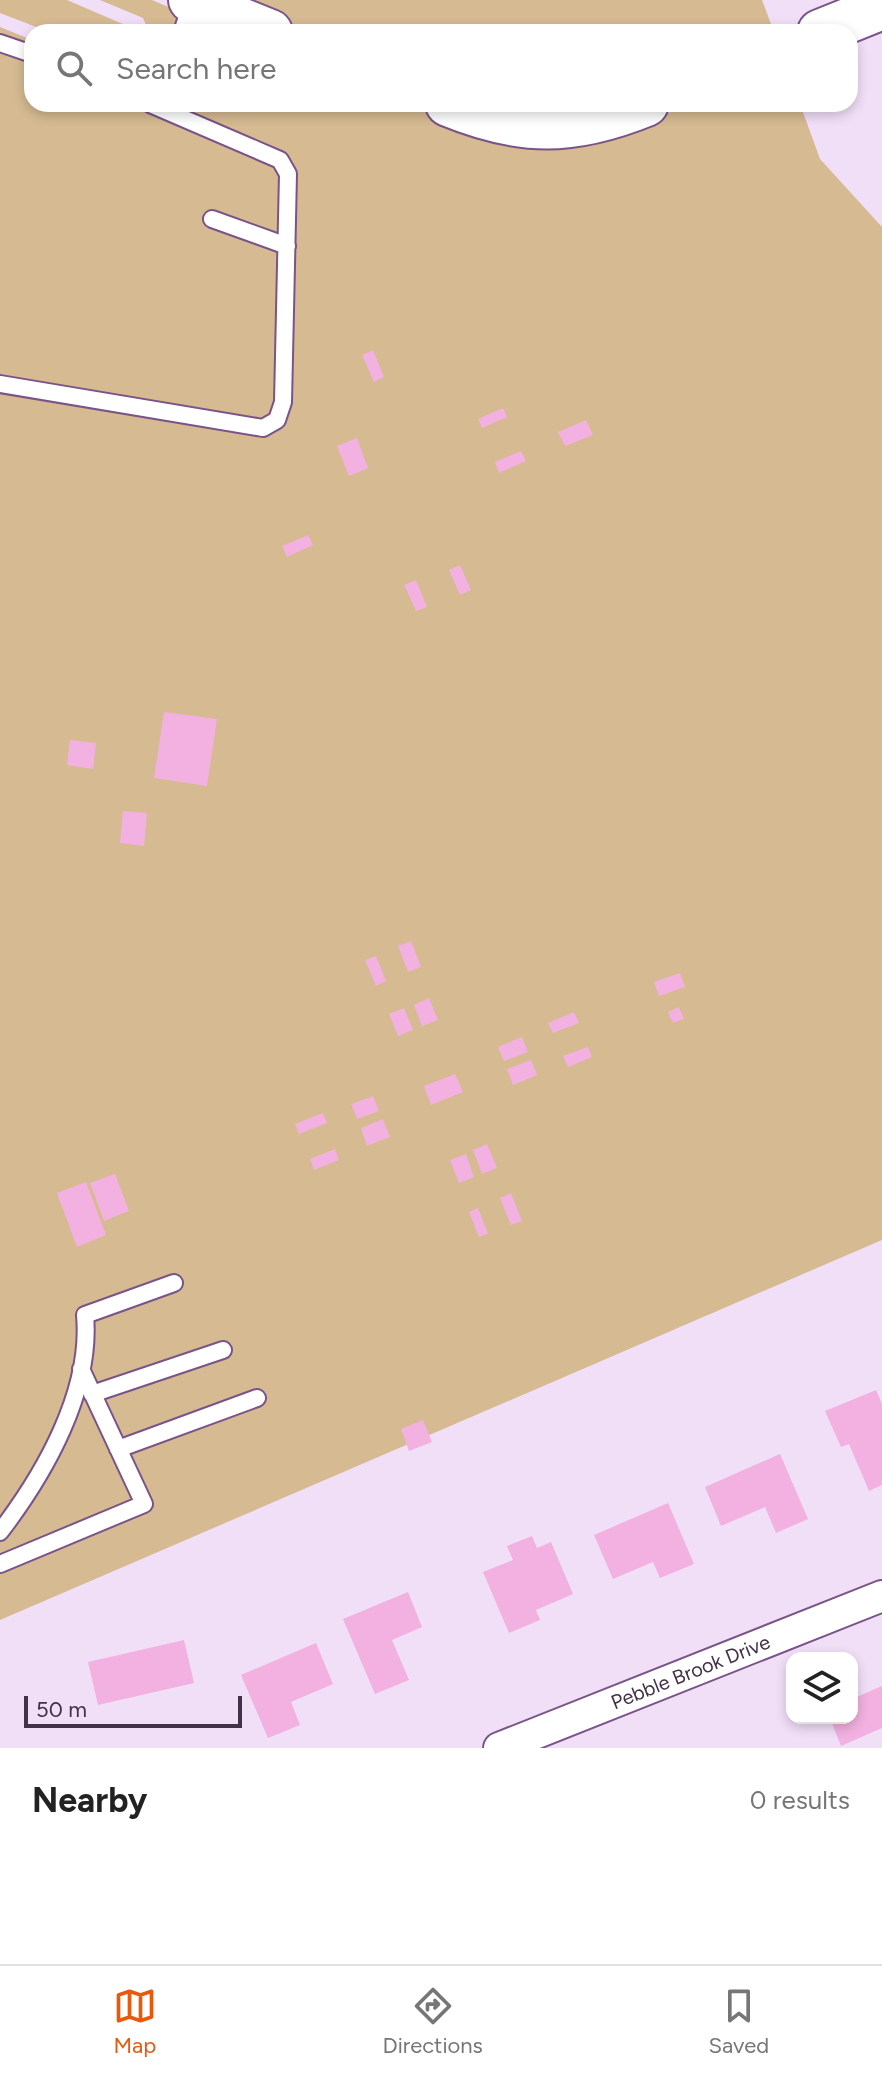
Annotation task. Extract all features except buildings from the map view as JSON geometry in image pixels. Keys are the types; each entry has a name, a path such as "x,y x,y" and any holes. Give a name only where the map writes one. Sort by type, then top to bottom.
{"street":[{"path":"192,0 250,24"},
{"path":"840,24 882,7"},
{"path":"467,112 484,119 534,128 583,124 621,112"},
{"name":"Pebble Brook Drive","path":"499,1748 882,1596"}],"lane":[{"path":"184,24 192,0"},
{"path":"0,43 24,51"},
{"path":"0,384 263,428 277,420 283,402 288,174 280,160 171,112"},
{"path":"212,219 287,246"},
{"path":"0,1532 45,1467 65,1422 88,1343 85,1315 174,1283"},
{"path":"92,1394 223,1350"},
{"path":"0,1564 144,1504 81,1369"},
{"path":"118,1449 257,1398"}],"shaded area":[{"path":"0,0 67,0 123,24 28,24 0,13"},
{"path":"100,0 152,0 209,24 146,24 143,18"},
{"path":"234,0 762,0 771,24 292,24"},
{"path":"0,27 24,37 24,112 426,112 483,135 635,127 671,112 803,112 820,159 882,227 882,1240 0,1620"}]}
